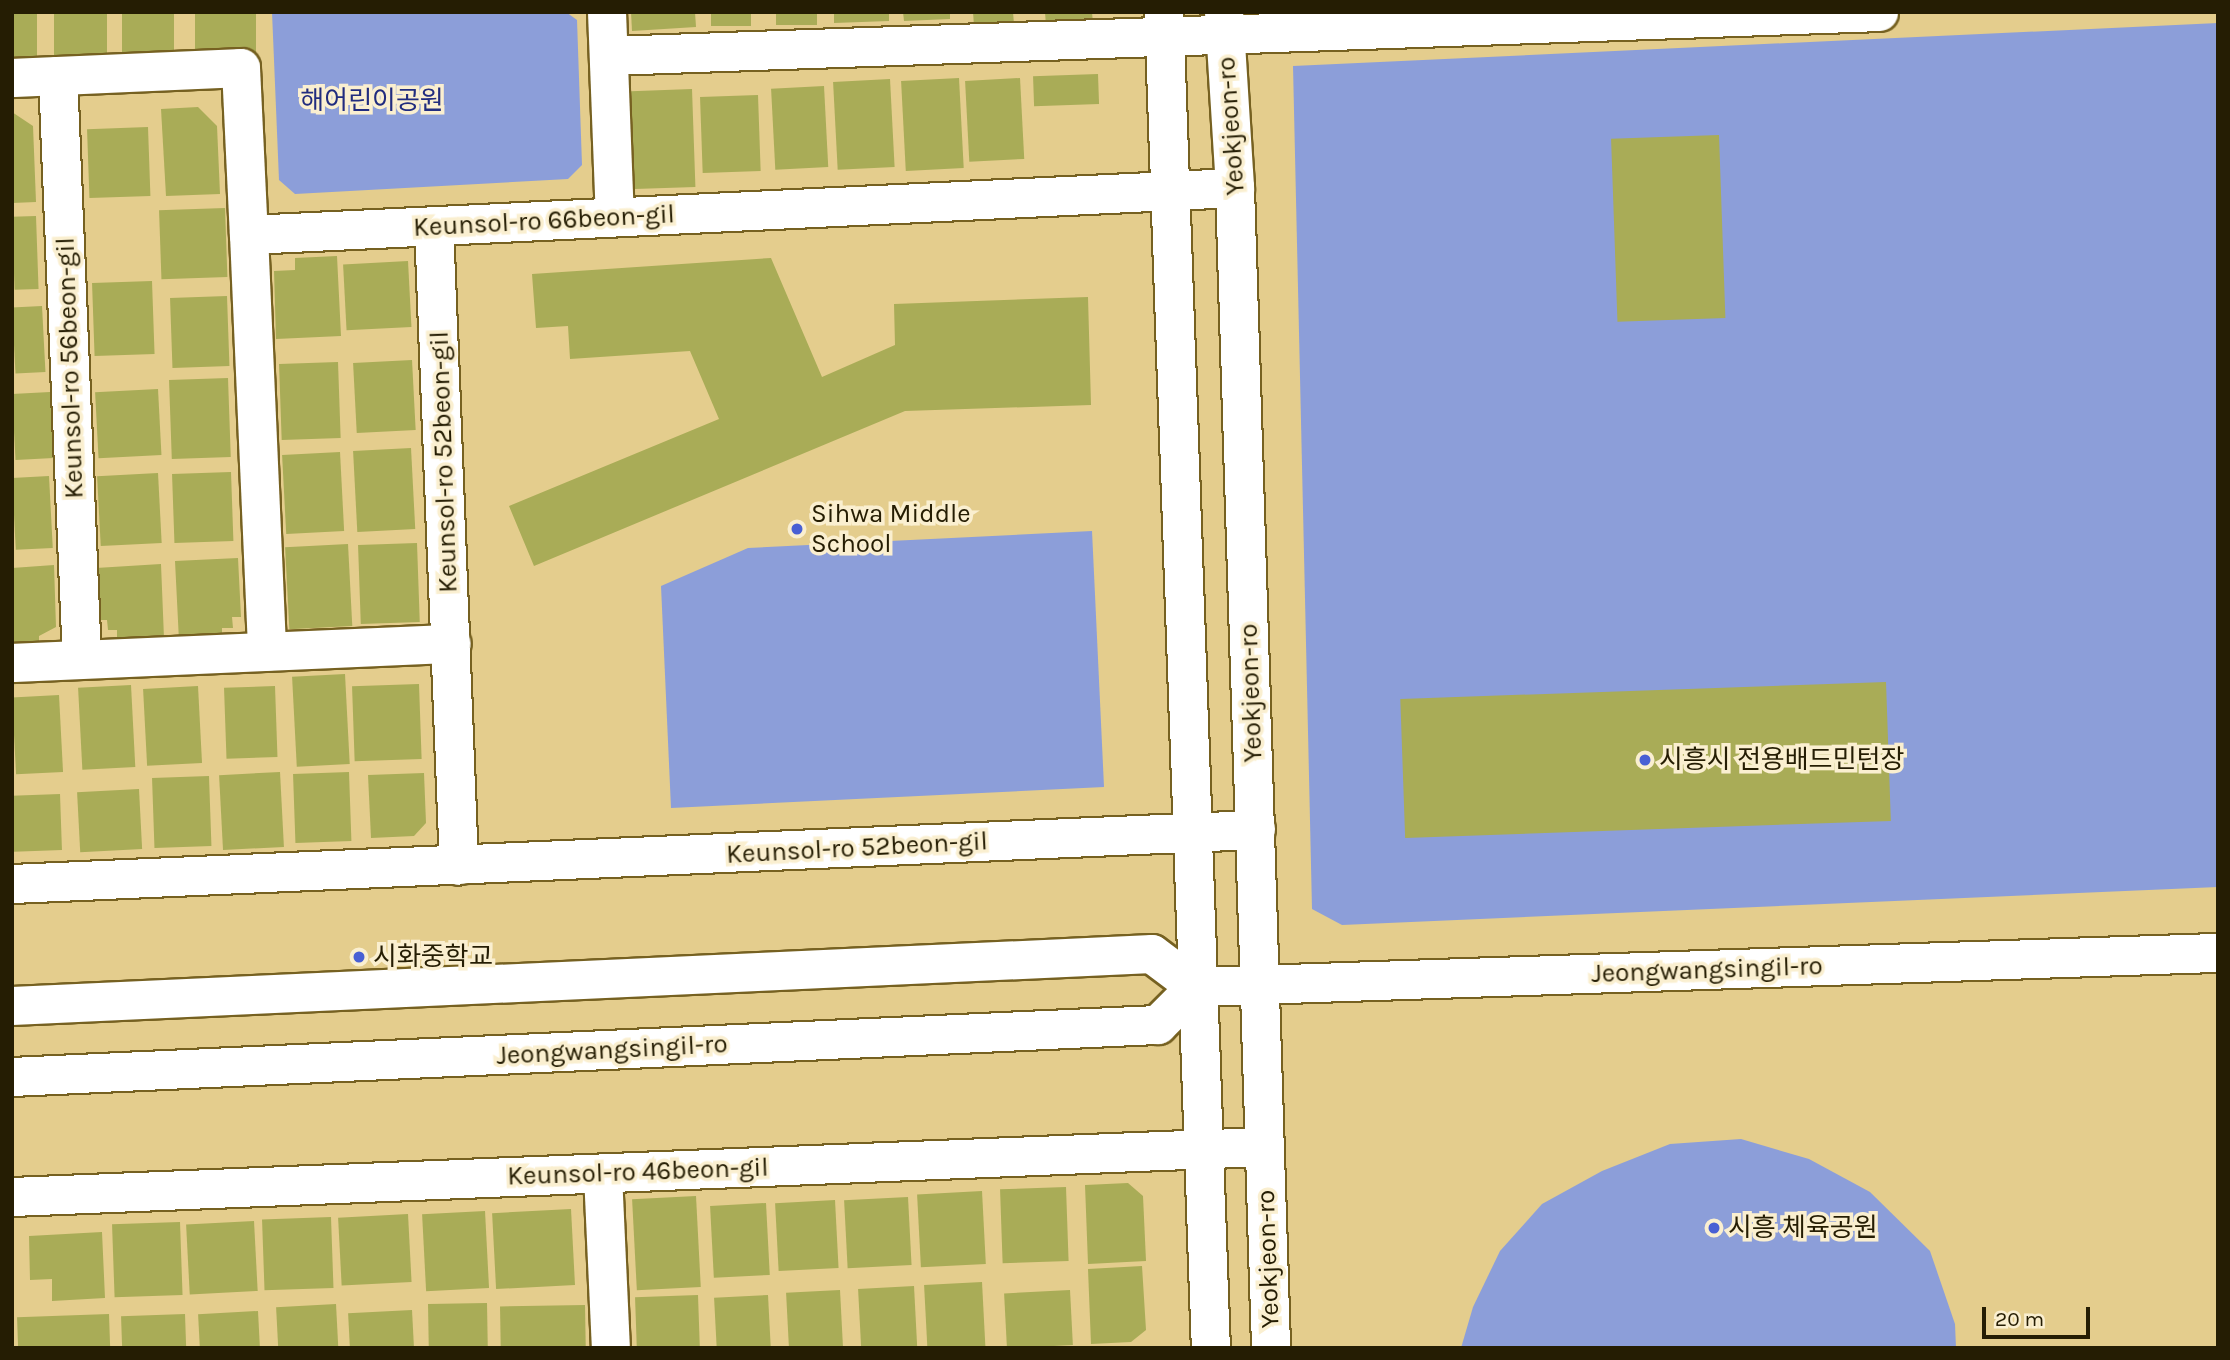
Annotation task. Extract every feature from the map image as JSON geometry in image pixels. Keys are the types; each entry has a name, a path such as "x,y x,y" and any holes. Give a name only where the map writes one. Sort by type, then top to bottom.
{"street":[{"path":"607,12 615,217"},
{"path":"1225,25 1879,12"},
{"name":"Yeokjeon-ro","path":"609,56 1225,25 1235,188 1270,1348"},
{"path":"1164,26 1196,987 1211,1348"},
{"path":"12,78 241,68 267,652"},
{"name":"Keunsol-ro 56beon-gil","path":"58,76 82,660"},
{"name":"Keunsol-ro 66beon-gil","path":"249,235 1235,188"},
{"name":"Keunsol-ro 52beon-gil","path":"434,226 459,866"},
{"path":"12,663 452,644"},
{"name":"Keunsol-ro 52beon-gil","path":"12,884 1256,830"},
{"name":"Jeongwangsingil-ro","path":"12,1077 1158,1025 1196,987 2218,953"},
{"path":"12,1006 1152,954 1196,987"},
{"name":"Keunsol-ro 46beon-gil","path":"12,1197 1265,1147"},
{"path":"603,1174 611,1348"}],"green space":[{"name":"해어린이공원","path":"272,12 566,12 577,20 582,165 568,179 295,194 279,180"},
{"path":"2218,23 2218,887 1342,925 1312,909 1293,66"},
{"path":"1092,531 1104,787 671,808 661,586 748,548"},
{"name":"시흥 체육공원","path":"1741,1139 1809,1159 1870,1192 1930,1251 1955,1324 1956,1348 1461,1348 1473,1307 1500,1251 1542,1204 1602,1171 1670,1144"}],"building":[{"path":"12,12 37,12 37,59 12,59"},
{"path":"54,12 107,12 107,58 54,58"},
{"path":"122,12 174,12 174,59 122,59"},
{"path":"195,12 256,12 256,52 195,52"},
{"path":"631,12 695,12 696,27 632,31"},
{"path":"711,12 751,12 751,26 711,26"},
{"path":"776,12 817,12 817,25 776,25"},
{"path":"834,12 889,12 889,21 834,23"},
{"path":"903,12 950,12 950,19 904,21"},
{"path":"973,12 1013,12 1014,24 974,26"},
{"path":"1045,12 1092,12 1093,24 1046,26"},
{"path":"1098,74 1099,104 1034,106 1033,76"},
{"path":"959,78 964,168 906,171 901,81"},
{"path":"1020,78 1024,159 969,162 965,81"},
{"path":"890,79 895,167 838,170 833,82"},
{"path":"824,86 828,167 775,170 771,89"},
{"path":"692,89 695,187 634,189 631,91"},
{"path":"758,95 761,171 703,173 700,97"},
{"path":"198,107 217,126 220,194 166,196 161,109"},
{"path":"12,112 33,126 36,202 12,203"},
{"path":"148,127 150,196 89,198 87,129"},
{"path":"1719,135 1725,318 1617,322 1611,139"},
{"path":"225,208 227,277 161,279 159,210"},
{"path":"36,216 39,289 15,290 12,217"},
{"path":"337,256 341,336 276,339 274,271 295,270 295,258"},
{"path":"771,258 822,377 895,345 894,304 1088,297 1091,405 905,411 534,566 509,506 719,419 690,351 570,359 568,326 536,328 532,274"},
{"path":"408,261 411,327 347,330 343,264"},
{"path":"152,281 155,354 95,356 92,283"},
{"path":"227,296 229,366 172,368 170,298"},
{"path":"42,306 45,372 15,373 12,308"},
{"path":"412,360 416,430 357,433 353,363"},
{"path":"338,362 341,438 282,440 279,364"},
{"path":"228,378 231,457 172,459 169,380"},
{"path":"158,389 161,455 99,458 95,392"},
{"path":"50,392 53,458 16,460 12,394"},
{"path":"411,448 415,529 357,532 353,451"},
{"path":"340,452 344,531 286,534 282,455"},
{"path":"231,472 233,541 174,543 172,474"},
{"path":"158,473 162,543 101,546 97,476"},
{"path":"49,476 53,548 16,550 12,478"},
{"path":"417,543 420,622 361,624 358,545"},
{"path":"348,544 352,626 289,629 285,547"},
{"path":"238,558 241,617 232,617 233,628 222,628 222,639 179,641 175,561"},
{"path":"161,564 164,638 117,640 117,630 108,630 107,620 99,620 96,568"},
{"path":"54,565 56,627 39,636 39,644 12,646 12,568"},
{"path":"345,674 350,764 297,767 292,677"},
{"name":"시흥시 전용배드민턴장","path":"1886,682 1891,821 1405,838 1400,699"},
{"path":"419,684 422,759 355,761 352,686"},
{"path":"131,685 135,767 82,770 78,688"},
{"path":"198,686 202,763 147,766 143,689"},
{"path":"275,686 277,757 227,759 224,688"},
{"path":"59,695 63,772 16,774 12,697"},
{"path":"280,772 284,847 223,850 219,775"},
{"path":"349,772 351,841 295,843 293,774"},
{"path":"424,773 426,823 414,836 371,838 368,775"},
{"path":"209,776 211,846 154,848 152,778"},
{"path":"139,789 142,849 80,852 77,792"},
{"path":"60,794 62,850 14,852 12,796"},
{"path":"1128,1183 1143,1196 1146,1261 1088,1264 1085,1185"},
{"path":"1066,1187 1069,1261 1003,1263 1000,1189"},
{"path":"982,1191 986,1264 921,1267 917,1194"},
{"path":"696,1196 701,1287 637,1290 632,1199"},
{"path":"908,1197 912,1265 848,1268 844,1200"},
{"path":"835,1200 839,1268 779,1271 775,1203"},
{"path":"766,1203 770,1275 714,1278 710,1206"},
{"path":"571,1209 575,1285 496,1289 492,1213"},
{"path":"485,1211 489,1288 426,1291 422,1214"},
{"path":"408,1214 412,1282 342,1286 338,1218"},
{"path":"331,1217 333,1288 265,1290 262,1219"},
{"path":"254,1221 258,1291 190,1294 186,1225"},
{"path":"180,1222 183,1295 115,1297 112,1224"},
{"path":"102,1232 105,1298 52,1301 52,1279 30,1280 29,1236"},
{"path":"1142,1266 1146,1330 1131,1342 1091,1344 1088,1269"},
{"path":"982,1282 985,1348 927,1348 924,1285"},
{"path":"914,1286 917,1348 861,1348 858,1289"},
{"path":"840,1290 843,1348 789,1348 786,1293"},
{"path":"1070,1290 1073,1345 1007,1348 1004,1293"},
{"path":"698,1295 700,1348 637,1348 635,1297"},
{"path":"768,1295 771,1348 717,1348 714,1298"},
{"path":"487,1303 488,1348 429,1348 428,1304"},
{"path":"336,1304 338,1348 278,1348 276,1307"},
{"path":"585,1305 586,1348 501,1348 500,1306"},
{"path":"412,1310 414,1348 350,1348 348,1313"},
{"path":"258,1311 260,1348 200,1348 198,1314"},
{"path":"109,1314 110,1348 18,1348 17,1317"},
{"path":"185,1314 186,1348 122,1348 121,1316"}],"place":[{"name":"Sihwa Middle School","path":"797,529"},
{"name":"시흥시 전용배드민턴장","path":"1645,760"},
{"name":"시화중학교","path":"359,957"},
{"name":"시흥 체육공원","path":"1714,1228"}]}
